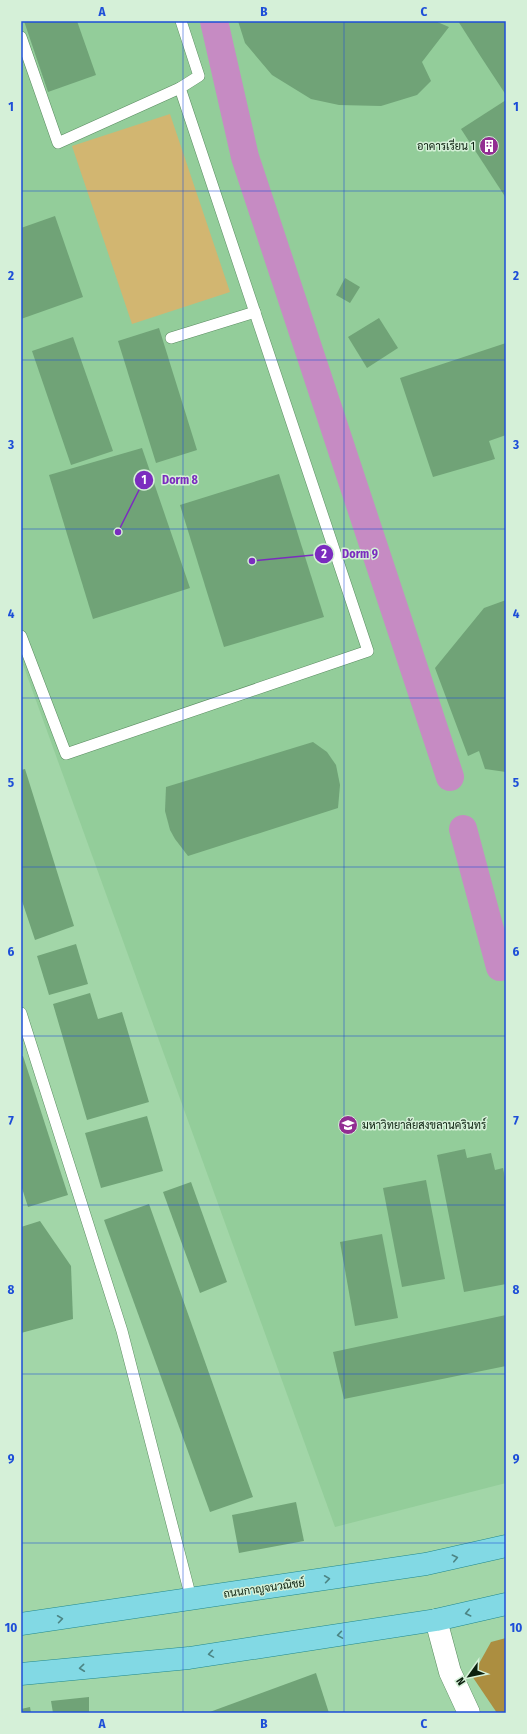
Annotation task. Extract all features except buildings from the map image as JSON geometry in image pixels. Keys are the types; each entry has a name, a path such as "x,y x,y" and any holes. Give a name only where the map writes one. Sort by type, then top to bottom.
{"main road":[{"name":"ถนนกาญจนวณิชย์","path":"21,1624 426,1564 506,1546"},
{"path":"21,1674 189,1658 436,1620 506,1604"}],"street":[{"path":"436,1620 450,1672 469,1713"}],"lane":[{"path":"21,37 58,144 180,88 200,76 181,21"},
{"path":"21,636 66,754 368,651 180,88"},
{"path":"171,338 255,312"},
{"path":"21,1013 24,1031 122,1331 191,1598"}],"shaded area":[{"name":"มหาวิทยาลัยสงขลานครินทร์","path":"21,21 506,21 506,1483 335,1527 21,659"},
{"path":"170,114 230,292 132,324 72,146"},
{"path":"506,1638 506,1713 497,1713 472,1676 491,1642"}],"waterway":[{"path":"214,21 245,157 450,777"},
{"path":"463,829 500,967"}],"place":[{"name":"อาคารเรียน 1","path":"489,146"},
{"name":"Dorm 8","path":"118,532"},
{"name":"Dorm 9","path":"252,561"},
{"name":"มหาวิทยาลัยสงขลานครินทร์","path":"348,1125"}]}
